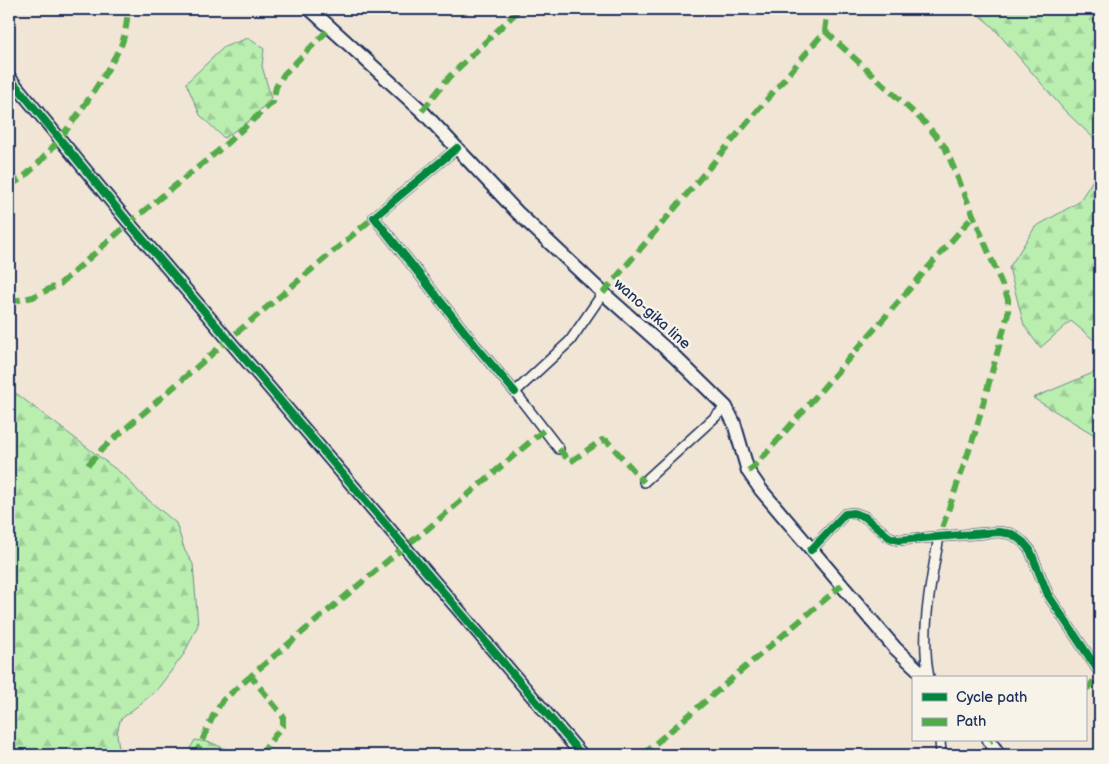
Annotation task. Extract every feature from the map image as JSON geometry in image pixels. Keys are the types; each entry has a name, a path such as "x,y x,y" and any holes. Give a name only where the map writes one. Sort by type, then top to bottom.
{"main road":[{"name":"wano-gika line","path":"310,9 422,111 517,212 603,293 674,356 726,407 734,423 748,471 761,490 895,648 926,676"},
{"path":"990,742 999,755"}],"street":[{"path":"9,77 129,224 582,755"},
{"path":"457,148 374,218 559,449"},
{"path":"514,392 570,341 603,293"},
{"path":"644,482 726,407"},
{"path":"812,550 845,514 854,513 865,517 889,538 898,540 998,532 1012,534 1030,550 1048,595 1100,672"},
{"path":"928,676 926,649 928,600 939,537"},
{"path":"940,742 940,755"}],"green space":[{"path":"972,9 1100,9 1100,144 1065,111 992,26"},
{"path":"248,38 264,49 262,66 271,98 252,119 224,138 200,115 186,83 224,47"},
{"path":"1100,169 1100,345 1071,321 1040,348 1024,325 1009,268 1035,227 1079,202"},
{"path":"1100,370 1100,447 1093,434 1033,398"},
{"path":"9,388 126,477 139,492 176,523 185,551 193,564 198,625 184,654 156,691 120,720 117,734 119,749 122,755 9,755"},
{"path":"195,740 212,743 239,755 186,755"}],"marked path":[{"path":"9,185 22,178 38,163 89,99 122,43 128,9"},
{"path":"422,111 449,77 520,9"},
{"path":"603,293 825,31 828,9"},
{"path":"9,302 33,297 60,284 129,223 218,151 273,102 276,87 284,74 330,28"},
{"path":"825,31 926,124 945,147 1008,299 1008,314 975,433 939,537"},
{"path":"748,471 756,465 974,215"},
{"path":"88,465 103,448 374,217"},
{"path":"260,755 283,725 283,716 251,676 544,430"},
{"path":"559,449 570,462 602,440 607,441 644,482"},
{"path":"642,755 842,585"},
{"path":"1086,688 1100,672"},
{"path":"193,755 197,752 222,701 251,676"}],"cycle path":[{"path":"9,77 129,223 582,755"},
{"path":"457,148 374,217 476,346 515,392"},
{"path":"811,550 845,514 854,513 865,517 889,537 898,540 999,532 1012,534 1030,550 1048,595 1100,673"}]}
